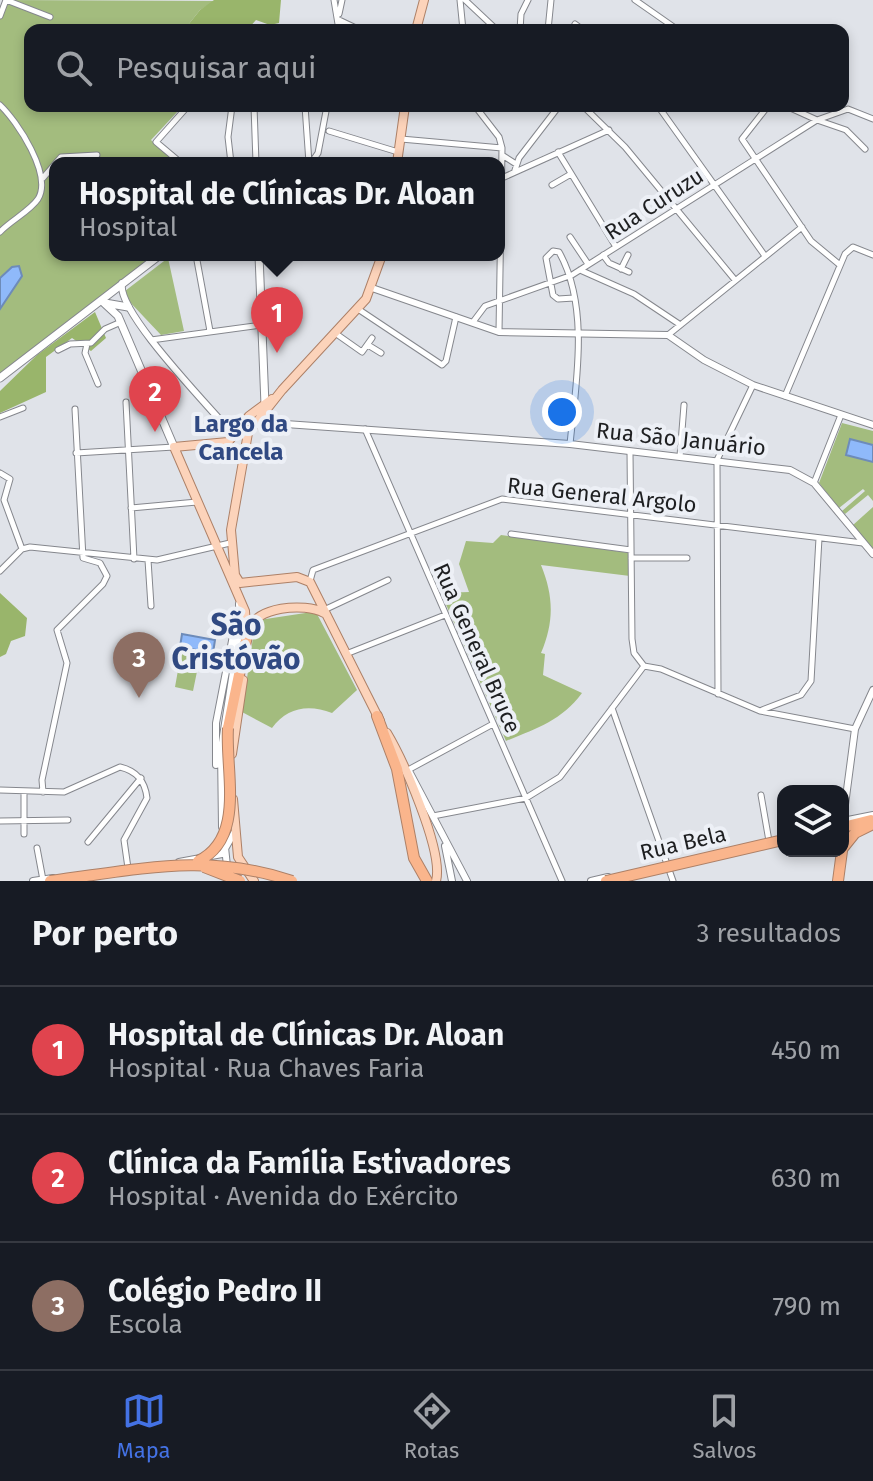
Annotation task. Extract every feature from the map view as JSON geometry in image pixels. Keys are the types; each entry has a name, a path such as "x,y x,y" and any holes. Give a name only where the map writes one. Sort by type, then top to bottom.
{"highway":[{"path":"194,863 214,850 228,826 226,754 247,636"},
{"path":"377,716 397,769 414,858 427,881"},
{"path":"849,823 873,821"},
{"path":"849,840 873,821"},
{"path":"606,881 777,842"},
{"path":"615,881 777,842"},
{"path":"194,863 236,881 238,857"},
{"path":"837,881 840,857"},
{"path":"49,881 194,863 239,866 289,881"}],"main road":[{"path":"418,24 424,0"},
{"path":"398,157 404,112"},
{"path":"0,378 152,261"},
{"path":"257,422 265,405 259,261"},
{"path":"380,261 372,288 358,309 278,395 248,433 230,543 236,579 242,583 297,577 310,582 377,716 408,770 434,848 436,881"},
{"path":"91,307 104,303 128,307"},
{"path":"104,303 121,322 246,616 247,636 232,750 238,857 254,881"},
{"path":"228,442 244,421 278,395"},
{"path":"174,447 228,442 238,448 242,457"},
{"path":"239,600 252,582"},
{"path":"247,636 253,619 261,614 305,608 324,612"}],"street":[{"path":"0,16 6,0 50,17"},
{"path":"334,0 339,17 350,24"},
{"path":"339,24 342,0"},
{"path":"463,0 463,24"},
{"path":"463,0 490,24"},
{"path":"520,24 521,14 528,0"},
{"path":"549,24 551,0"},
{"path":"635,0 669,24"},
{"path":"0,105 29,145 42,179"},
{"name":"Rua Curuzu","path":"849,109 873,119"},
{"path":"174,157 156,142 183,112"},
{"path":"230,157 228,137 231,112"},
{"path":"254,112 256,157"},
{"path":"306,112 309,157"},
{"path":"315,157 326,112"},
{"path":"480,112 499,137 502,157"},
{"path":"505,176 515,167 555,112"},
{"path":"590,112 678,209 735,280"},
{"path":"663,112 716,183 765,256"},
{"path":"763,112 742,136 819,251 840,265"},
{"path":"799,112 846,130 865,149"},
{"name":"Rua Curuzu","path":"473,322 481,308 572,275 754,158 817,120 840,112"},
{"path":"515,167 609,130"},
{"path":"329,131 398,152"},
{"path":"401,139 502,152 515,167"},
{"path":"558,152 616,247"},
{"path":"61,157 97,155"},
{"path":"0,232 37,200 42,179 49,171"},
{"path":"552,185 571,174"},
{"path":"668,335 802,227"},
{"path":"570,237 588,264"},
{"path":"785,397 850,248 873,255"},
{"path":"570,444 577,332 572,275 559,252 553,251 546,258 549,283 556,298 574,298"},
{"path":"603,255 606,261 629,272"},
{"path":"621,269 628,255"},
{"path":"197,261 210,331"},
{"path":"499,332 500,261"},
{"path":"580,270 634,294 679,324"},
{"path":"122,283 121,293 128,307 151,340 228,429 248,433"},
{"path":"372,288 499,332 668,335 704,360 753,385 873,425"},
{"path":"358,309 442,365 446,361 456,317"},
{"path":"58,350 70,344 87,344 121,322"},
{"path":"151,340 261,325"},
{"path":"335,333 362,352 372,338"},
{"path":"87,344 85,353 98,384"},
{"path":"368,345 381,353"},
{"path":"718,694 717,460 753,385"},
{"path":"126,402 134,559"},
{"path":"680,456 684,405"},
{"path":"0,417 23,408"},
{"path":"43,792 42,780 67,663 57,630 106,578 100,563 86,560 82,553 75,409"},
{"path":"814,483 841,415"},
{"name":"Rua São Januário","path":"257,422 570,444 790,470 814,483 873,554"},
{"name":"Rua General Bruce","path":"364,428 562,881"},
{"path":"76,453 174,447"},
{"path":"630,452 633,651 644,666 661,669 760,711 855,729"},
{"path":"0,473 10,479 4,500 22,549"},
{"name":"Rua General Argolo","path":"310,582 313,570 502,499 864,543"},
{"path":"131,508 197,502"},
{"path":"0,519 10,522"},
{"path":"511,534 631,550"},
{"path":"760,711 801,695 811,681 819,538"},
{"path":"0,571 22,549 166,560 230,543"},
{"path":"631,558 687,558"},
{"path":"148,560 151,606"},
{"path":"324,612 388,580"},
{"path":"236,881 225,852 215,731 239,600"},
{"path":"345,654 445,615"},
{"path":"433,816 526,798 564,773 644,666"},
{"path":"848,785 855,729 873,690"},
{"path":"612,707 673,881"},
{"path":"861,712 873,714"},
{"path":"465,879 408,770 493,724"},
{"path":"0,790 64,792 120,767 141,778 147,798 124,840 128,868"},
{"path":"88,842 141,778"},
{"path":"24,791 24,834"},
{"path":"761,795 769,841"},
{"path":"0,821 68,820"},
{"path":"33,881 216,857 225,852 236,828"},
{"path":"442,833 452,881"},
{"name":"Rua Bela","path":"591,881 777,841"},
{"path":"37,848 49,881"},
{"path":"114,870 116,881"}],"green space":[{"path":"4,0 215,1 200,10 189,24 24,24 24,112 177,112 151,140 169,157 49,157 49,261 151,261 0,373 0,12"},
{"path":"214,0 281,0 279,23 274,24 256,20 252,24 189,24 200,10"},
{"path":"164,261 169,261 184,331 161,335 127,299 125,291"},
{"path":"95,312 106,338 91,351 72,338 46,357 46,392 0,413 0,391 37,355"},
{"path":"842,423 873,431 873,501 868,495 845,514 842,511 865,491 863,489 839,508 819,483"},
{"path":"873,507 873,550 853,525"},
{"path":"501,535 630,553 630,576 541,565 551,609 541,653 545,654 543,675 582,693 557,717 506,741 441,593 469,592 459,564 466,541 493,543"},
{"path":"0,593 27,618 25,636 11,641 6,654 0,657"},
{"path":"312,612 317,614 357,690 332,713 299,709 284,716 272,728 242,712 255,624 259,620"},
{"path":"182,648 201,652 193,691 175,687"}],"water":[{"path":"19,266 22,276 0,309 0,278 12,267"},
{"path":"850,439 873,445 873,462 846,455"},
{"path":"182,634 215,640 213,653 180,647"}],"place":[{"name":"Hospital de Clínicas Dr. Aloan","path":"277,353"},
{"name":"Clínica da Família Estivadores","path":"155,432"},
{"name":"Colégio Pedro II","path":"139,698"}],"district":[{"name":"Largo da Cancela","path":"241,438"},
{"name":"São Cristóvão","path":"236,642"}]}
